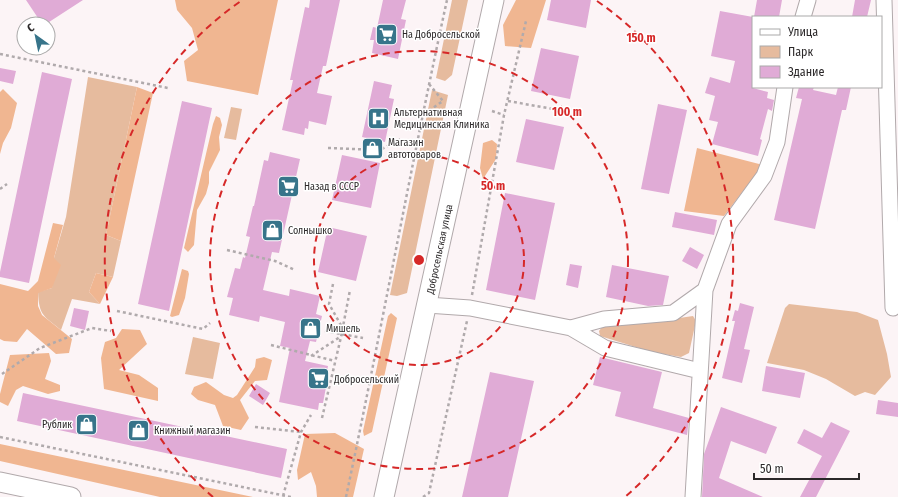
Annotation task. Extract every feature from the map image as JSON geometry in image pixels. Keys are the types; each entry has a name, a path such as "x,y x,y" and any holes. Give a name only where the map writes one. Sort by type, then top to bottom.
{"main road":[{"name":"Добросельская улица","path":"384,497 494,0"},
{"path":"0,482 71,497"}],"street":[{"path":"803,16 808,0"},
{"path":"884,0 892,71 893,308"},
{"path":"693,497 705,290 729,224 764,176 777,142 785,88"},
{"path":"571,328 604,319 673,313 705,290"},
{"path":"427,305 470,308 571,328 605,348 700,371"}],"path":[{"path":"346,497 447,0"},
{"path":"492,111 504,115 526,21"},
{"path":"0,54 168,88"},
{"path":"423,114 443,101 429,84"},
{"path":"508,101 581,114"},
{"path":"328,148 380,150 401,140"},
{"path":"0,189 7,184"},
{"path":"228,250 275,261 295,270"},
{"path":"333,284 329,304 342,327"},
{"path":"322,418 350,290"},
{"path":"117,311 202,329 210,323"},
{"path":"2,374 40,348 92,328 111,331"},
{"path":"325,330 341,335 363,338"},
{"path":"311,356 341,335"},
{"path":"271,345 335,361"},
{"path":"283,496 300,432 311,415"},
{"path":"255,427 300,432"},
{"path":"0,437 292,497"},
{"path":"428,497 429,493"}],"green space":[{"path":"452,0 468,0 452,75 445,81 436,78"},
{"path":"88,77 137,87 106,235 121,241 113,277 96,273 89,292 100,304 72,299 61,330 50,322 41,311 38,292 52,288 54,258 66,217"},
{"path":"432,90 448,95 407,293 397,296 390,295"},
{"path":"231,107 242,109 236,140 224,138"},
{"path":"789,304 857,312 878,320 887,354 891,377 875,395 865,392 855,396 826,379 804,370 767,363 785,308"},
{"path":"693,316 696,321 689,353 681,357 652,352 600,336 599,331 602,327"},
{"path":"193,337 220,343 213,379 185,374"}],"shaded area":[{"path":"175,0 278,0 258,95 187,81 184,61 198,50 192,28 177,10"},
{"path":"516,0 546,0 531,48 505,46 503,25"},
{"path":"137,87 153,93 121,241 106,235"},
{"path":"3,89 17,103 11,128 3,143 0,154 0,92"},
{"path":"216,116 220,118 222,125 219,137 220,150 209,172 209,183 206,194 197,210 194,245 188,252 184,248"},
{"path":"492,140 497,144 496,159 483,179 480,168 483,143"},
{"path":"697,148 763,165 724,216 684,211"},
{"path":"53,223 63,225 54,258 61,265 52,288 38,293 38,306 42,315 72,339 69,353 56,354 27,329 17,342 4,341 0,339 0,284 28,291 38,281"},
{"path":"182,269 188,271 189,274 185,298 179,315 172,317 170,316"},
{"path":"96,273 113,277 100,304 89,292"},
{"path":"391,313 397,318 372,432 364,436 363,431 388,316"},
{"path":"122,329 140,330 147,344 119,370 139,375 158,388 158,401 104,389 101,358 105,342 116,338"},
{"path":"49,353 51,361 45,379 60,385 60,391 48,394 23,386 16,390 8,406 0,402 0,394 10,355"},
{"path":"264,357 272,360 267,380 255,381 240,400 249,418 241,430 223,426 215,405 198,400 191,394 194,387 206,382 224,395 233,398 237,395 255,367 256,359"},
{"path":"335,433 364,449 353,497 317,497 316,486 311,472 298,480 297,470 305,434"},
{"path":"0,444 253,497 160,497 0,461"}],"building":[{"path":"26,0 83,0 56,18 56,16 37,16"},
{"path":"310,0 340,0 326,66 323,66 317,93 332,96 326,125 309,121 308,129 305,128 304,135 282,130 293,80 290,80 305,7 309,8"},
{"name":"На Добросельской","path":"383,0 406,0 401,19 406,20 398,59 372,53 374,40 370,40 373,27 377,28"},
{"path":"551,0 591,0 586,28 547,20"},
{"path":"757,0 782,0 779,16 754,16"},
{"path":"855,0 871,0 867,16 852,16"},
{"path":"720,11 752,17 752,88 768,92 767,98 774,100 772,111 768,109 760,139 762,140 758,156 712,144 718,122 709,120 715,96 705,93 710,77 730,83 735,61 711,56"},
{"path":"541,48 579,56 570,99 531,91"},
{"path":"0,68 16,71 13,84 0,81"},
{"path":"42,72 72,79 29,283 0,277 0,272"},
{"name":"Альтернативная Mедицинская Kлиника","path":"374,81 392,85 389,98 394,99 385,142 362,137"},
{"path":"799,88 814,88 813,90 836,95 838,88 851,88 846,110 842,110 815,229 774,220 802,99 796,98"},
{"path":"182,101 212,108 169,311 138,304"},
{"path":"658,104 687,110 669,194 641,189"},
{"path":"526,119 564,127 554,170 516,162"},
{"path":"270,152 300,159 279,253 272,252 263,290 289,296 290,289 320,296 316,314 322,316 316,342 310,341 305,361 328,366 326,376 328,376 323,403 319,403 318,410 279,402 290,348 280,346 285,322 260,316 259,322 229,315 233,298 227,297 235,268 240,269 243,257 245,258 250,237 246,236 253,206 264,160 268,161"},
{"path":"342,155 380,163 371,208 332,200"},
{"path":"505,193 555,203 535,300 486,290"},
{"path":"675,212 717,220 714,235 672,227"},
{"path":"328,227 367,236 356,281 318,272"},
{"path":"690,247 704,255 697,269 682,261"},
{"path":"570,264 582,266 578,288 566,285"},
{"path":"612,265 669,276 663,305 648,306 606,297"},
{"path":"740,303 754,307 744,349 750,350 742,383 722,378 735,321 732,321 735,310 738,311"},
{"path":"74,308 89,311 85,330 70,326"},
{"path":"600,357 662,372 653,408 689,418 687,435 615,416 621,392 593,385"},
{"path":"766,366 805,373 800,398 762,391"},
{"path":"490,372 534,381 508,497 462,497"},
{"path":"256,384 270,393 263,405 249,396"},
{"path":"23,393 287,449 281,478 17,421"},
{"path":"878,400 898,403 898,417 876,414"},
{"path":"721,407 777,427 766,454 731,441 719,478 763,497 702,497 704,454"},
{"path":"831,422 850,431 816,497 800,497 822,456 797,443 804,429 822,438"}],"place":[{"name":"На Добросельской","path":"387,34"},
{"name":"Альтернативная Mедицинская Kлиника","path":"378,118"},
{"name":"Магазин автотоваров","path":"372,148"},
{"name":"Назад в СССР","path":"289,186"},
{"name":"Солнышко","path":"272,230"},
{"name":"Мишель","path":"311,328"},
{"name":"Добросельский","path":"318,379"},
{"name":"Рублик","path":"87,424"},
{"name":"Книжный магазин","path":"139,430"}]}
